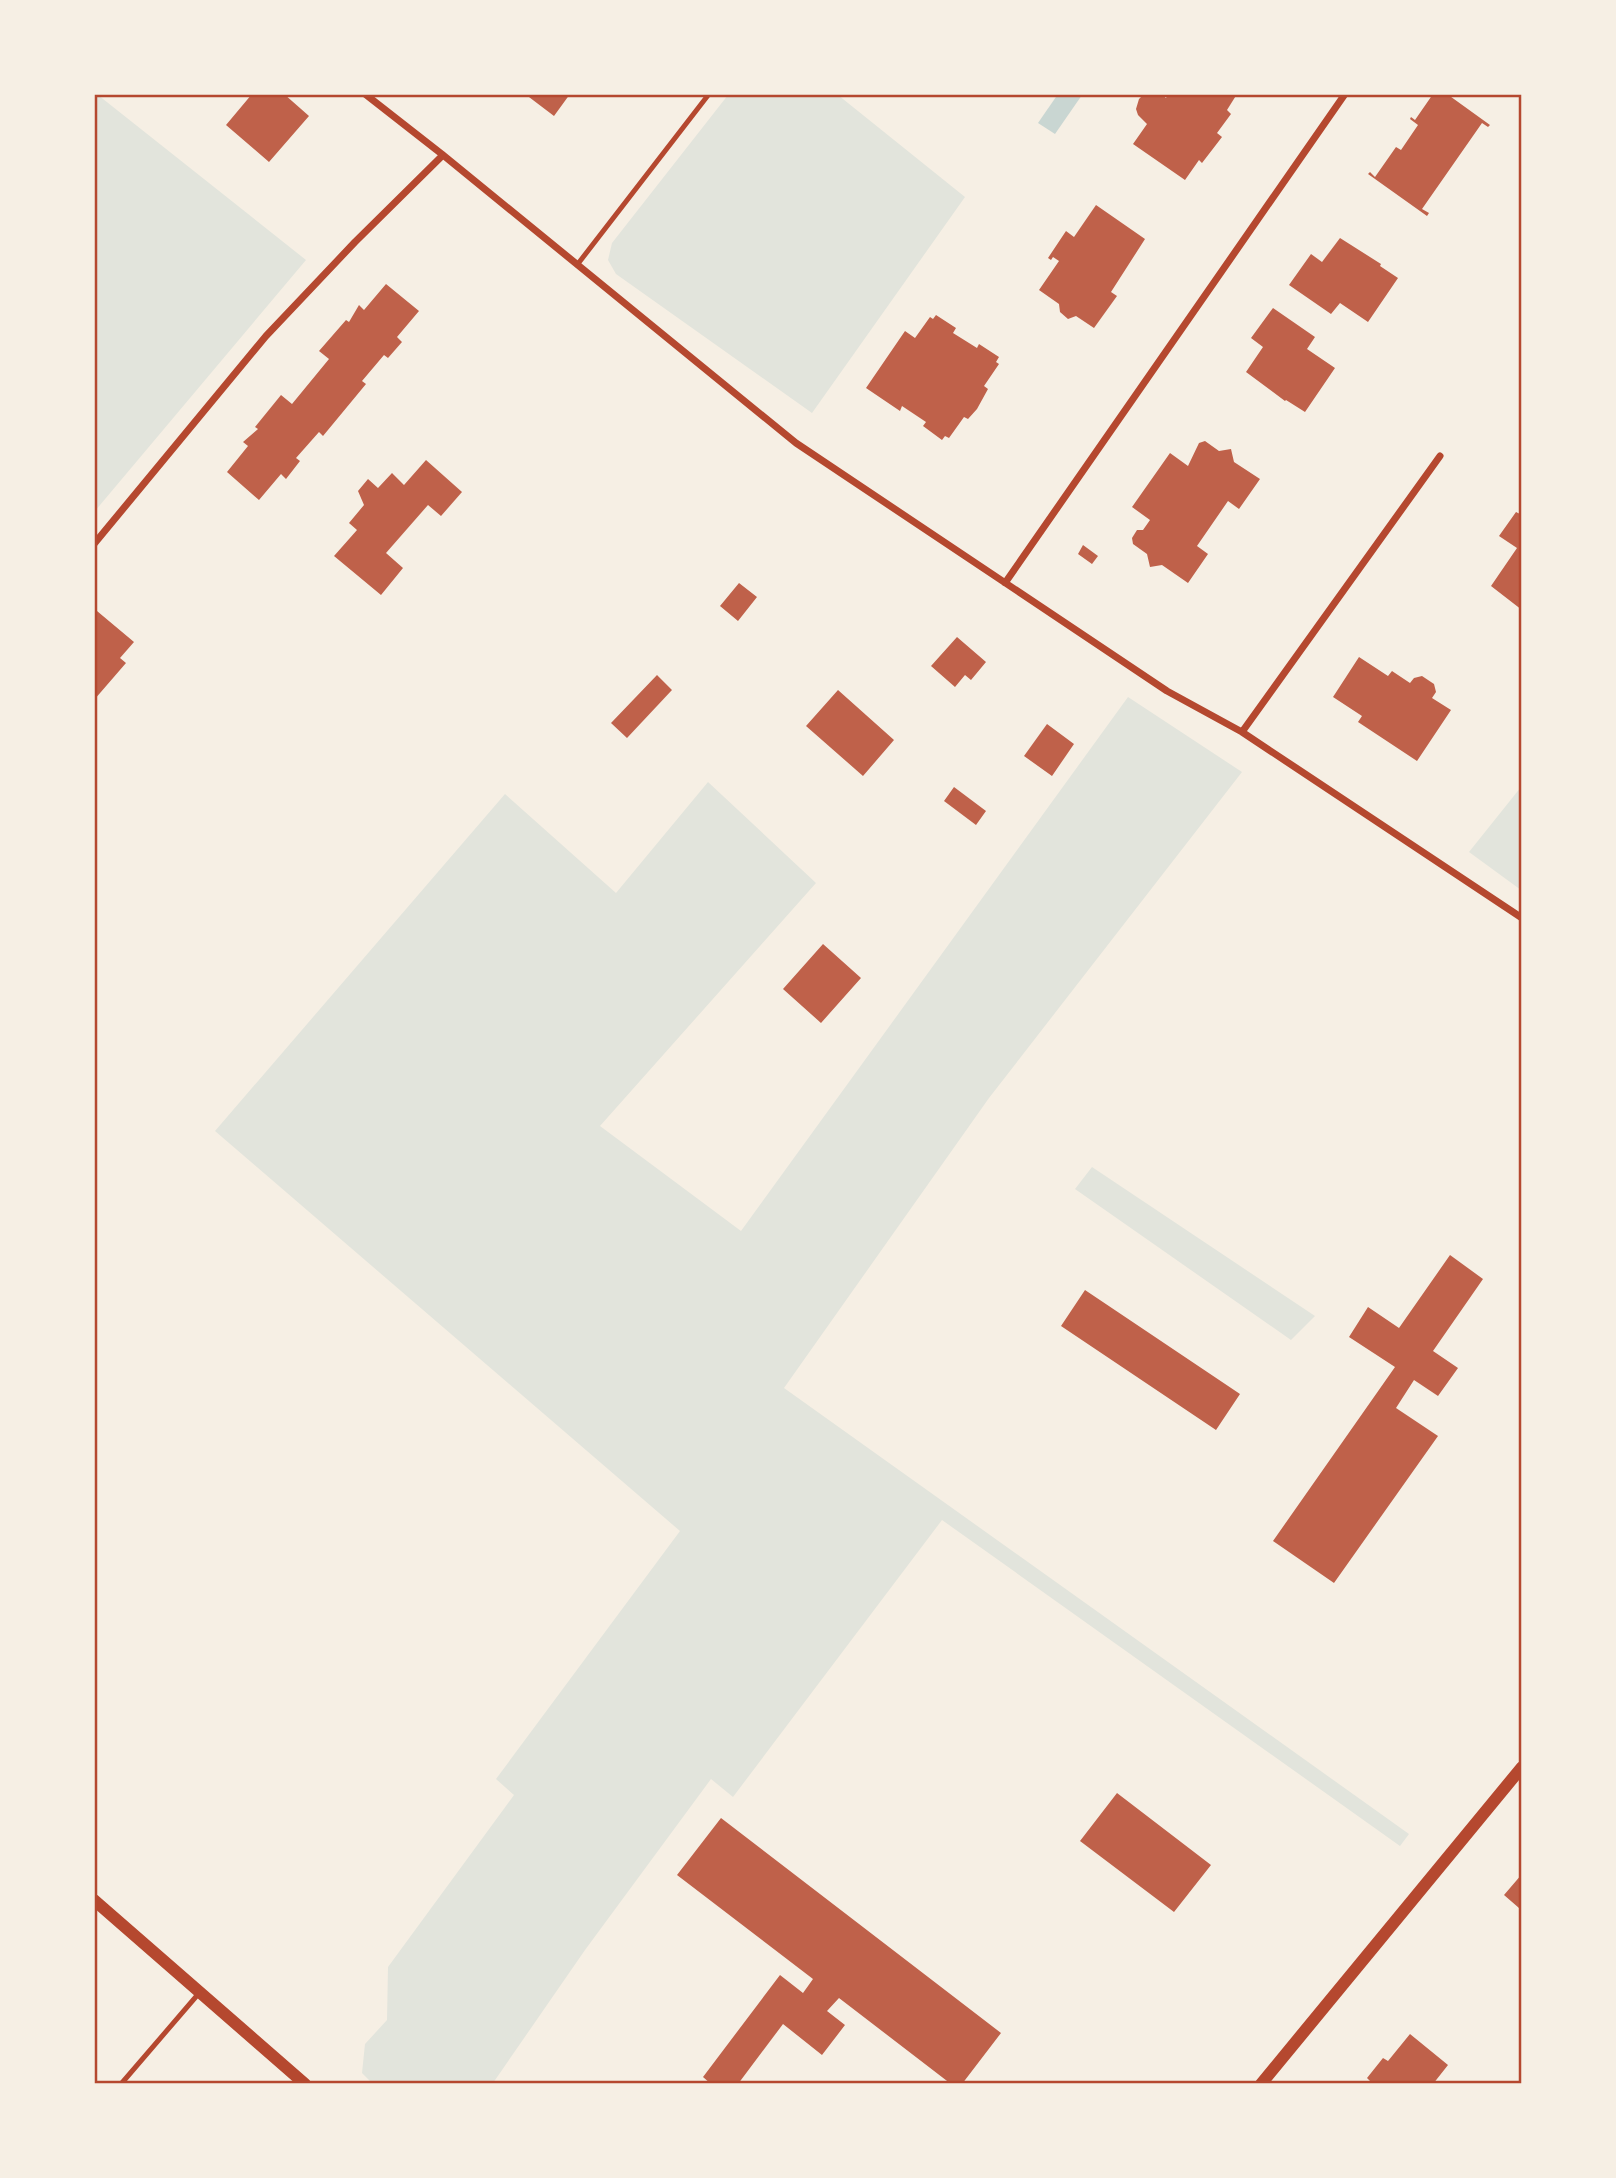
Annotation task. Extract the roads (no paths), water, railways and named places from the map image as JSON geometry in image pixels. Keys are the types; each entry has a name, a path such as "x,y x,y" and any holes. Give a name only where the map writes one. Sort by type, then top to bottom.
{"street":[{"path":"365,94 796,443 1167,691 1242,732 1521,918"},
{"path":"1005,583 1345,94"},
{"path":"94,544 266,336 443,155"},
{"path":"1242,732 1440,456"},
{"path":"1261,2084 1521,1767"},
{"path":"94,1900 305,2084"}],"lane":[{"path":"577,265 709,94"},
{"path":"121,2084 200,1992"}]}
